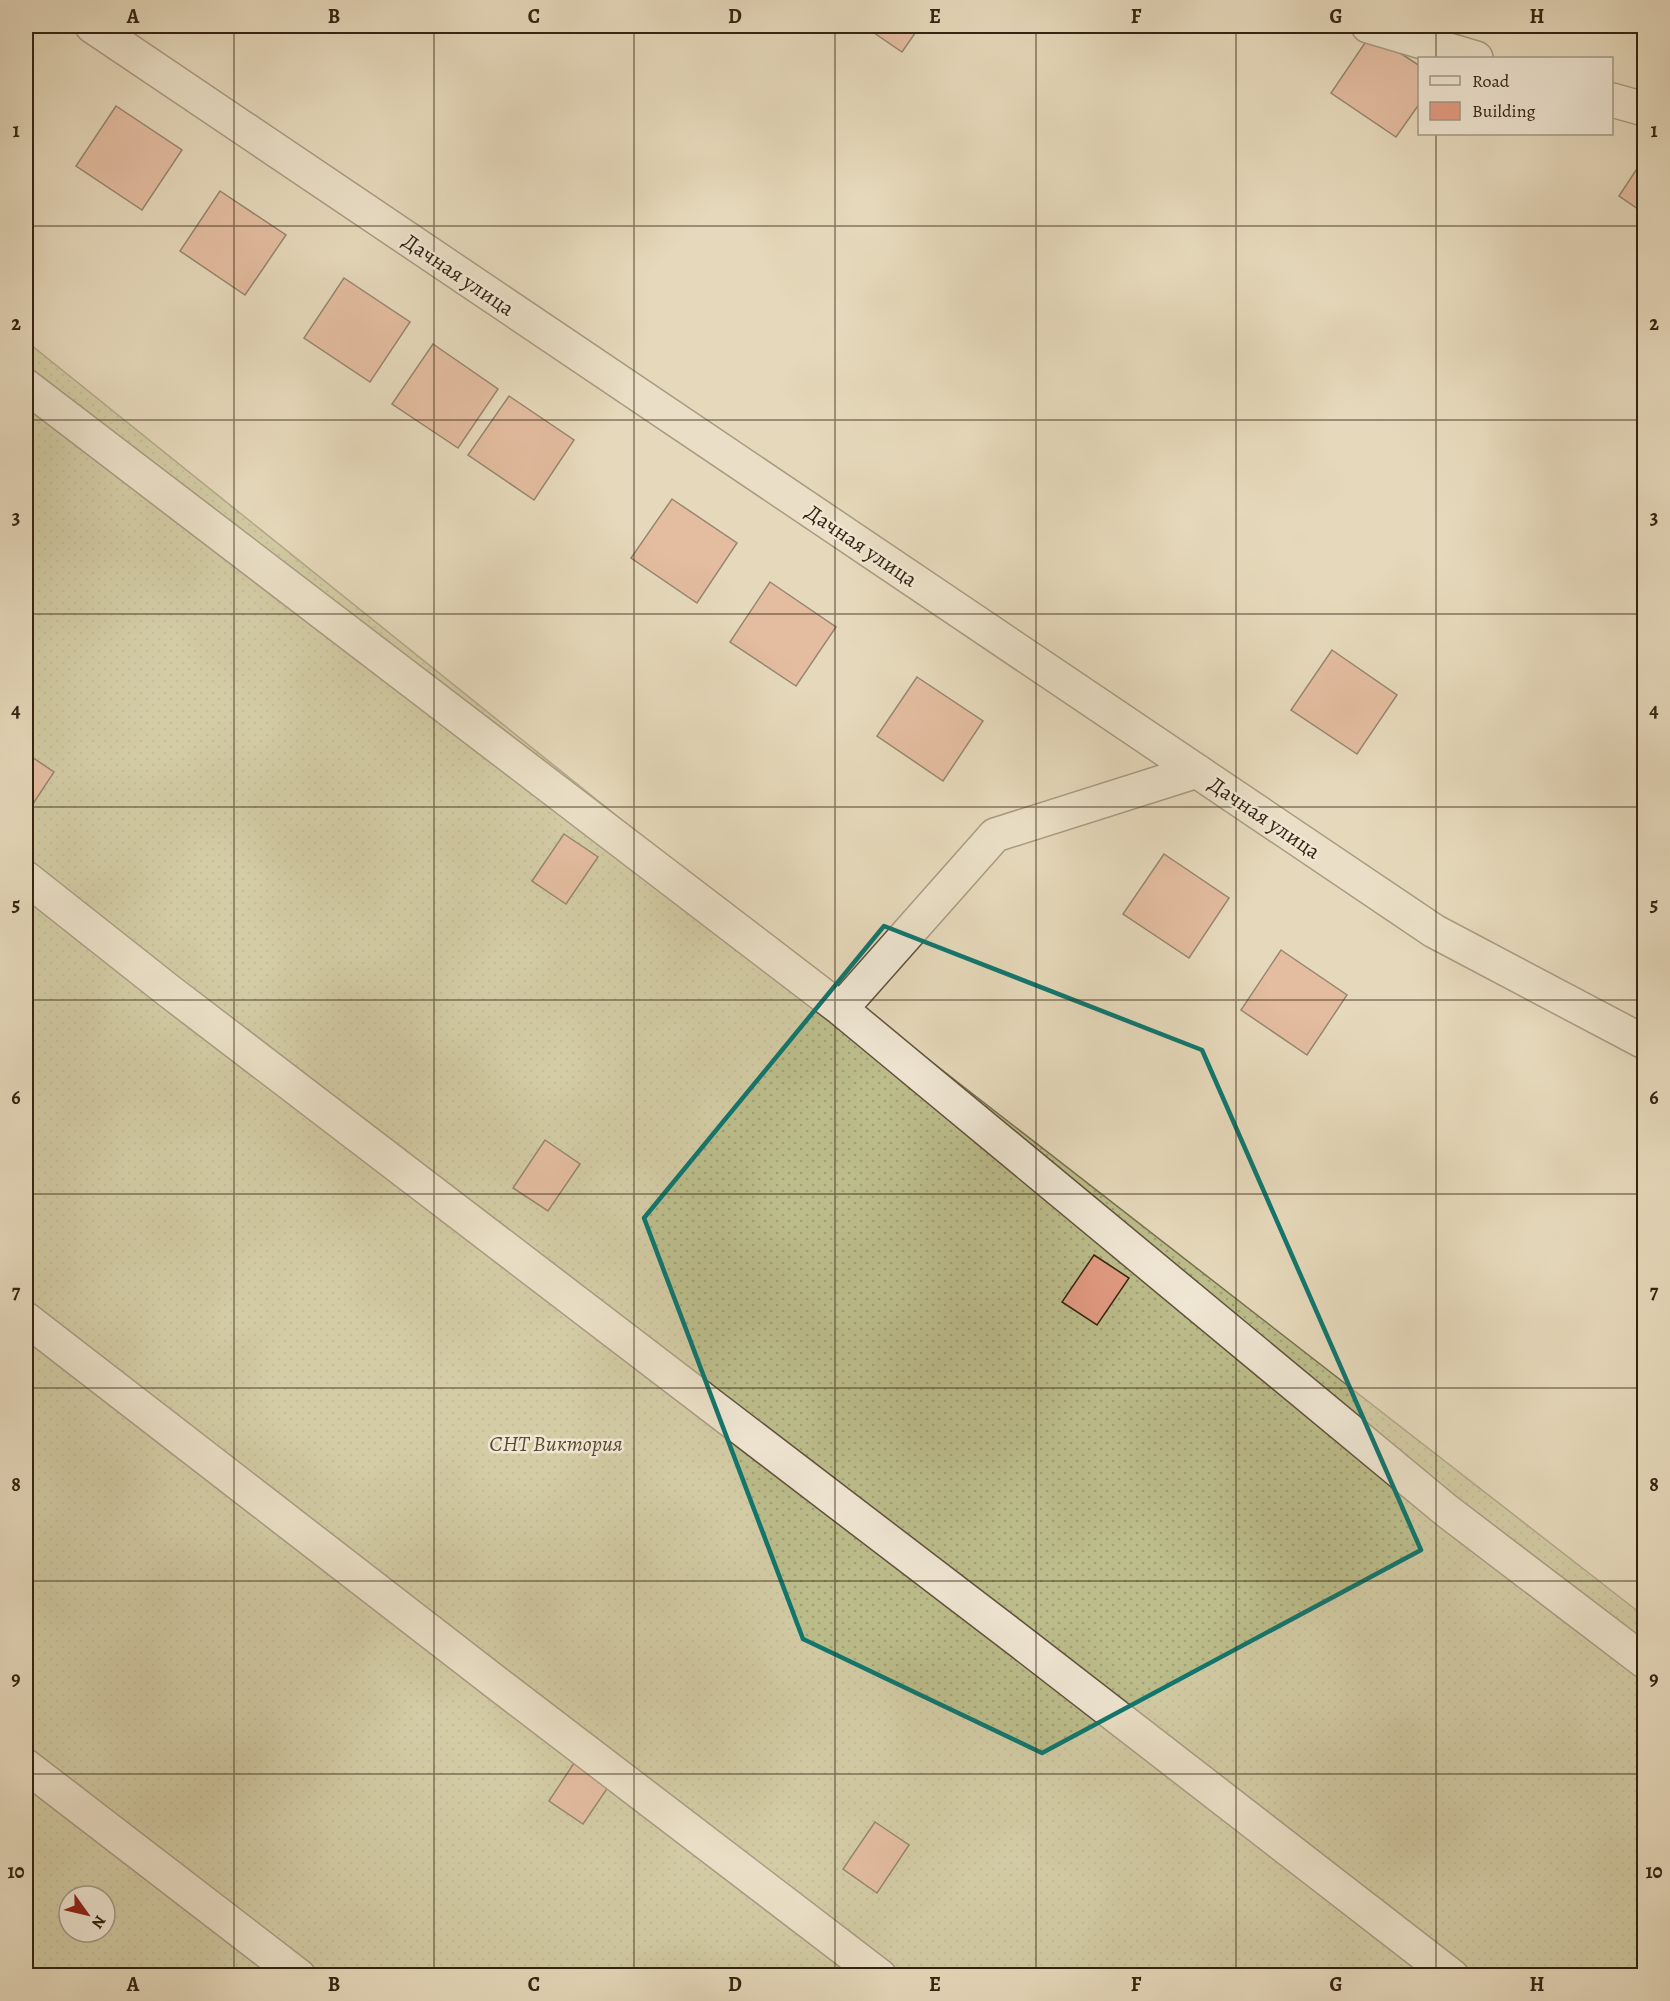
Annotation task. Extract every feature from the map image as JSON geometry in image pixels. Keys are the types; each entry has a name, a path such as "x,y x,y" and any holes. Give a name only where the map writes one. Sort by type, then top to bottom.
{"street":[{"name":"Дачная улица","path":"92,26 1434,931 1644,1042"},
{"path":"1368,26 1473,57"},
{"path":"1613,101 1644,109"},
{"path":"26,386 841,1009 1447,1511 1644,1661"},
{"path":"841,1009 995,835 1197,771"},
{"path":"26,878 169,991 1032,1651 1452,1976"},
{"path":"26,1319 484,1674 880,1976"},
{"path":"26,1766 299,1976"}],"highlighted area":[{"path":"884,926 1202,1050 1421,1550 1042,1753 803,1639 644,1218"}],"green space":[{"name":"СНТ Виктория","path":"26,341 663,853 1644,1616 1644,1975 26,1975"}],"building":[{"path":"864,26 920,26 902,52"},
{"path":"1371,34 1418,65 1418,106 1396,137 1331,93"},
{"path":"116,106 182,150 142,210 76,166"},
{"path":"1644,158 1644,213 1619,196"},
{"path":"220,191 286,235 245,295 180,251"},
{"path":"344,278 410,322 370,382 304,338"},
{"path":"433,344 498,389 458,448 392,404"},
{"path":"509,396 574,440 534,500 468,455"},
{"path":"672,499 737,543 697,603 631,558"},
{"path":"770,582 836,627 796,686 730,642"},
{"path":"1332,650 1397,695 1357,754 1291,710"},
{"path":"917,677 983,721 943,781 877,736"},
{"path":"26,753 54,772 31,807 26,803"},
{"path":"564,834 598,857 566,904 532,881"},
{"path":"1164,854 1229,898 1189,958 1123,914"},
{"path":"1281,950 1347,995 1307,1055 1241,1010"},
{"path":"545,1140 580,1164 548,1211 513,1188"},
{"path":"1094,1255 1129,1278 1097,1325 1062,1302"},
{"path":"580,1754 615,1777 583,1824 549,1801"},
{"path":"875,1822 909,1845 877,1893 843,1869"}]}
